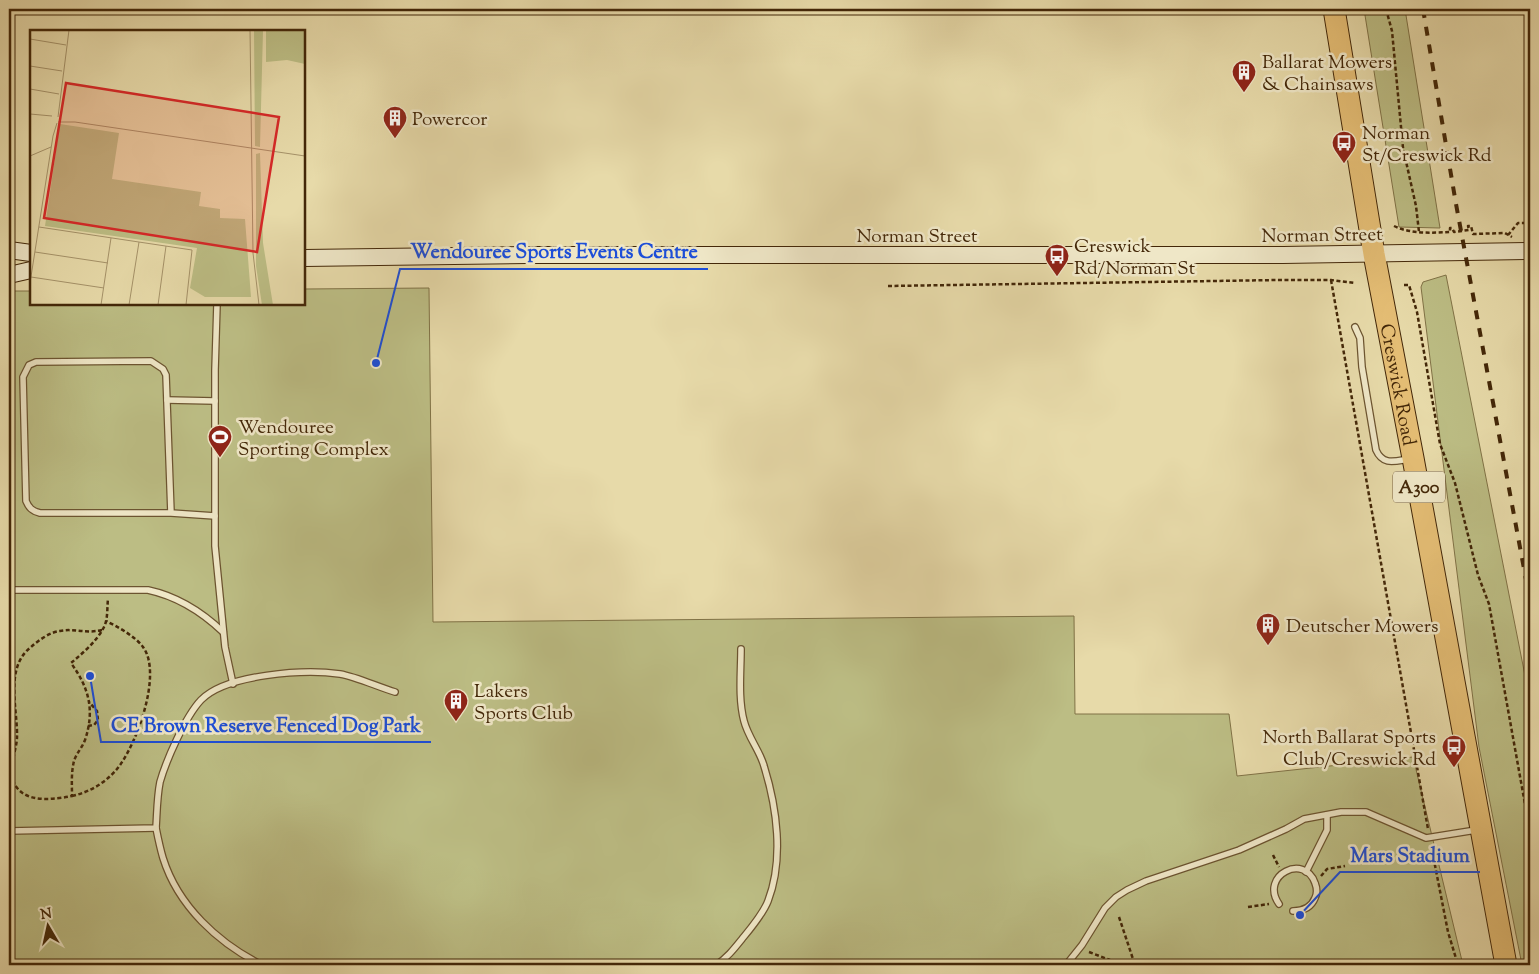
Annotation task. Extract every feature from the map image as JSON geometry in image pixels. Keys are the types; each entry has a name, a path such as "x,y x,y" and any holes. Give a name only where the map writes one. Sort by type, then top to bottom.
{"highway":[{"name":"Creswick Road","path":"1334,9 1374,254 1414,458 1506,965"}],"main road":[{"path":"9,250 30,253"},
{"name":"Norman Street","path":"305,258 528,255 1374,254 1530,251"},
{"path":"9,276 30,270"}],"lane":[{"path":"216,305 215,546 223,632 233,684"},
{"path":"1355,327 1360,338 1362,367 1377,453 1386,462 1414,458"},
{"path":"171,513 166,375 163,369 151,361 36,362 29,365 23,377 26,501 33,511 40,513 171,513 215,516"},
{"path":"167,400 215,401"},
{"path":"9,590 148,590 165,594 197,611 223,632"},
{"path":"716,965 725,959 749,930 767,902 775,874 777,843 772,800 764,764 744,722 741,703 741,649"},
{"path":"262,965 224,941 193,913 178,891 164,860 156,828 160,783 173,748 185,724 201,700 215,690 233,684 274,674 342,674 395,692"},
{"path":"1066,965 1082,945 1105,908 1127,890 1146,881 1239,850 1304,819 1352,811 1366,812 1420,836 1430,838 1480,829"},
{"path":"1306,872 1327,830 1326,815"},
{"path":"9,831 156,828"},
{"path":"1279,904 1275,896 1274,886 1282,873 1295,869 1306,872 1313,878 1316,895 1312,904 1303,910 1293,911"},
{"path":"464,965 479,963 500,965"}],"path":[{"path":"1386,9 1392,31 1403,148 1416,206 1419,232"},
{"path":"1508,235 1518,223 1530,223"},
{"path":"1394,226 1402,230 1419,232 1450,232 1450,228 1454,232 1469,230 1468,226 1471,226 1473,234 1500,233 1514,239"},
{"path":"888,286 1330,280 1355,283"},
{"path":"1330,280 1430,838 1448,932 1458,965"},
{"path":"1404,285 1409,285 1417,312 1440,444 1455,483 1478,575 1489,604 1530,832"},
{"path":"72,796 74,760 84,743 88,726 89,702 82,679 71,663 96,639 102,630 106,621 109,590"},
{"path":"102,630 91,633 66,630 52,633 24,653 17,669 15,702 17,739 12,765 15,786 29,796 58,799 84,794 98,786 117,769 138,731 147,699 150,670 143,646 106,621"},
{"path":"88,726 94,725 98,720 97,711 89,702"},
{"path":"1273,855 1282,873"},
{"path":"1315,883 1327,869 1345,866"},
{"path":"1248,907 1266,904"},
{"path":"1119,917 1134,962"},
{"path":"1089,952 1110,960 1149,965"}],"green space":[{"path":"1364,9 1405,9 1440,228 1399,227"},
{"path":"1446,275 1530,701 1530,965 1522,965 1479,747 1421,287 1423,282"},
{"path":"429,288 433,622 1074,616 1075,714 1229,714 1237,776 1413,757 1463,965 11,965 12,847 9,846 9,291 30,291 30,305 305,305 305,289"}],"railway":[{"path":"1423,9 1456,204 1530,601"}],"place":[{"name":"Ballarat Mowers & Chainsaws","path":"1244,93"},
{"name":"Powercor","path":"395,139"},
{"name":"Norman St/Creswick Rd","path":"1344,164"},
{"name":"Creswick Rd/Norman St","path":"1057,277"},
{"name":"Wendouree Sports Events Centre","path":"376,363"},
{"name":"Wendouree Sporting Complex","path":"220,458"},
{"name":"Deutscher Mowers","path":"1268,646"},
{"name":"CE Brown Reserve Fenced Dog Park","path":"90,676"},
{"name":"Lakers Sports Club","path":"456,722"},
{"name":"North Ballarat Sports Club/Creswick Rd","path":"1454,768"},
{"name":"Mars Stadium","path":"1300,915"}]}
